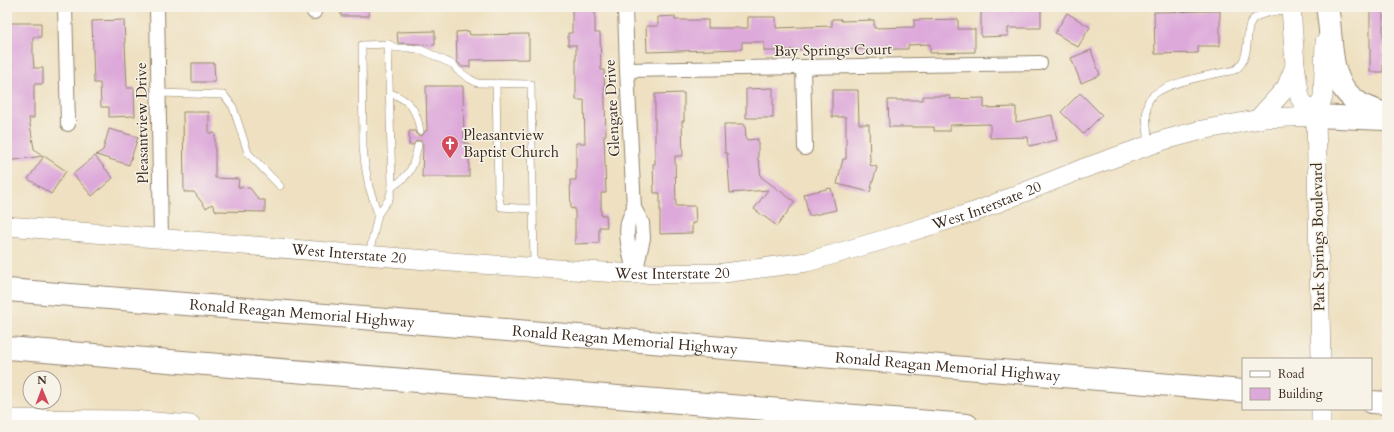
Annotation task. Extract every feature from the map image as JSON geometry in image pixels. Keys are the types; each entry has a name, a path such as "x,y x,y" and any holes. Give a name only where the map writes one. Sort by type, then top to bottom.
{"highway":[{"path":"1326,7 1335,74 1345,91 1359,103 1387,115"},
{"path":"1316,116 1387,119"},
{"name":"Ronald Reagan Memorial Highway","path":"7,290 1242,391"},
{"path":"7,348 967,425"},
{"path":"1372,402 1387,403"}],"main road":[{"name":"Park Springs Boulevard","path":"1321,358 1316,116 1323,97 1326,7"},
{"path":"1291,8 1295,65 1300,98 1306,107 1316,116"},
{"path":"1258,119 1286,88 1295,65"},
{"name":"West Interstate 20","path":"7,226 534,268 635,274 724,273 807,262 883,240 977,211 1082,169 1202,130 1258,119 1316,116"},
{"path":"1321,410 1321,425"},
{"path":"7,419 28,422 132,420 191,425"}],"street":[{"path":"65,7 68,124"},
{"name":"Pleasantview Drive","path":"157,7 161,239"},
{"name":"Glengate Drive","path":"625,7 634,208 628,223 628,249 635,274"},
{"name":"Bay Springs Court","path":"627,70 1040,63"},
{"path":"803,67 805,148"},
{"name":"Glengate Drive","path":"634,208 642,223 643,238 635,274"},
{"path":"628,238 643,238"}],"lane":[{"path":"1149,146 1146,111 1149,101 1155,93 1168,86 1235,70 1242,65 1246,57 1249,25 1254,18 1260,15 1291,8"},
{"path":"369,255 378,214 389,199 392,187 388,44"},
{"path":"378,214 369,187 363,146 362,45 388,44 396,48 422,50 454,64 457,70 477,83 531,84 534,268"},
{"path":"496,83 498,194 501,207 533,209"},
{"path":"158,93 224,95 233,108 248,153 280,186"},
{"path":"390,93 406,100 412,107 418,120 420,130"},
{"path":"392,187 405,179 413,166 418,145"}],"building":[{"path":"341,7 369,7 369,16 341,16"},
{"path":"572,7 595,7 595,33 600,33 601,70 604,70 606,135 604,135 606,193 601,193 601,215 606,215 607,227 599,227 599,243 575,244 575,208 571,209 570,180 576,180 576,143 585,143 584,100 576,100 576,45 568,45 568,33 572,33"},
{"path":"1014,7 1041,7 1041,28 1008,28 1008,36 981,37 981,12 1014,11"},
{"path":"1370,7 1383,7 1383,72 1370,72"},
{"path":"1220,11 1220,46 1198,46 1198,53 1155,54 1154,12"},
{"path":"1067,13 1090,27 1078,47 1055,33"},
{"path":"675,16 675,20 708,20 708,28 748,28 748,17 776,17 776,28 832,26 832,19 841,19 841,21 874,20 874,28 914,27 914,20 958,19 958,29 975,29 975,52 930,53 930,44 908,45 908,49 764,51 764,42 742,42 742,49 647,52 646,26 658,26 658,17"},
{"path":"124,20 127,88 134,88 135,116 109,117 109,107 101,107 100,83 94,83 92,21"},
{"path":"7,23 41,23 41,37 33,37 33,56 34,68 43,68 43,84 34,84 34,118 29,118 34,149 43,156 7,161"},
{"path":"435,31 435,45 398,43 397,32"},
{"path":"469,31 470,35 529,34 529,59 470,60 470,67 462,67 457,61 456,32"},
{"path":"1091,50 1100,75 1081,83 1071,58"},
{"path":"192,63 214,63 215,82 192,82"},
{"path":"426,86 463,86 464,143 469,143 469,177 422,177 423,144 421,141 417,140 413,145 409,145 409,131 415,131 416,134 420,136 427,131"},
{"path":"773,88 773,118 746,118 746,89"},
{"path":"832,90 858,90 859,124 869,124 870,165 877,167 870,192 837,184 843,159 846,159 846,117 832,117"},
{"path":"684,93 684,121 682,121 683,156 675,156 676,206 695,206 696,223 692,223 692,233 660,234 660,193 654,193 653,164 655,164 655,94"},
{"path":"1080,93 1102,115 1083,134 1061,112"},
{"path":"923,96 950,96 950,99 984,98 984,108 1016,107 1016,122 1052,115 1057,140 1029,146 1028,137 990,138 990,124 950,125 950,131 934,131 934,127 889,127 888,100 923,100"},
{"path":"183,112 209,112 209,133 215,133 215,178 239,179 238,187 250,188 259,200 265,200 265,212 216,211 212,204 206,208 194,192 184,192"},
{"path":"724,124 745,124 746,140 758,139 758,161 761,177 795,202 777,226 754,209 768,190 730,193 727,153 725,153"},
{"path":"109,129 138,137 129,165 96,155 103,150"},
{"path":"44,156 66,171 51,194 28,179"},
{"path":"95,156 113,178 92,196 73,174"},
{"path":"831,188 836,210 809,216 804,194"}],"place":[{"name":"Pleasantview Baptist Church","path":"450,159"}]}
